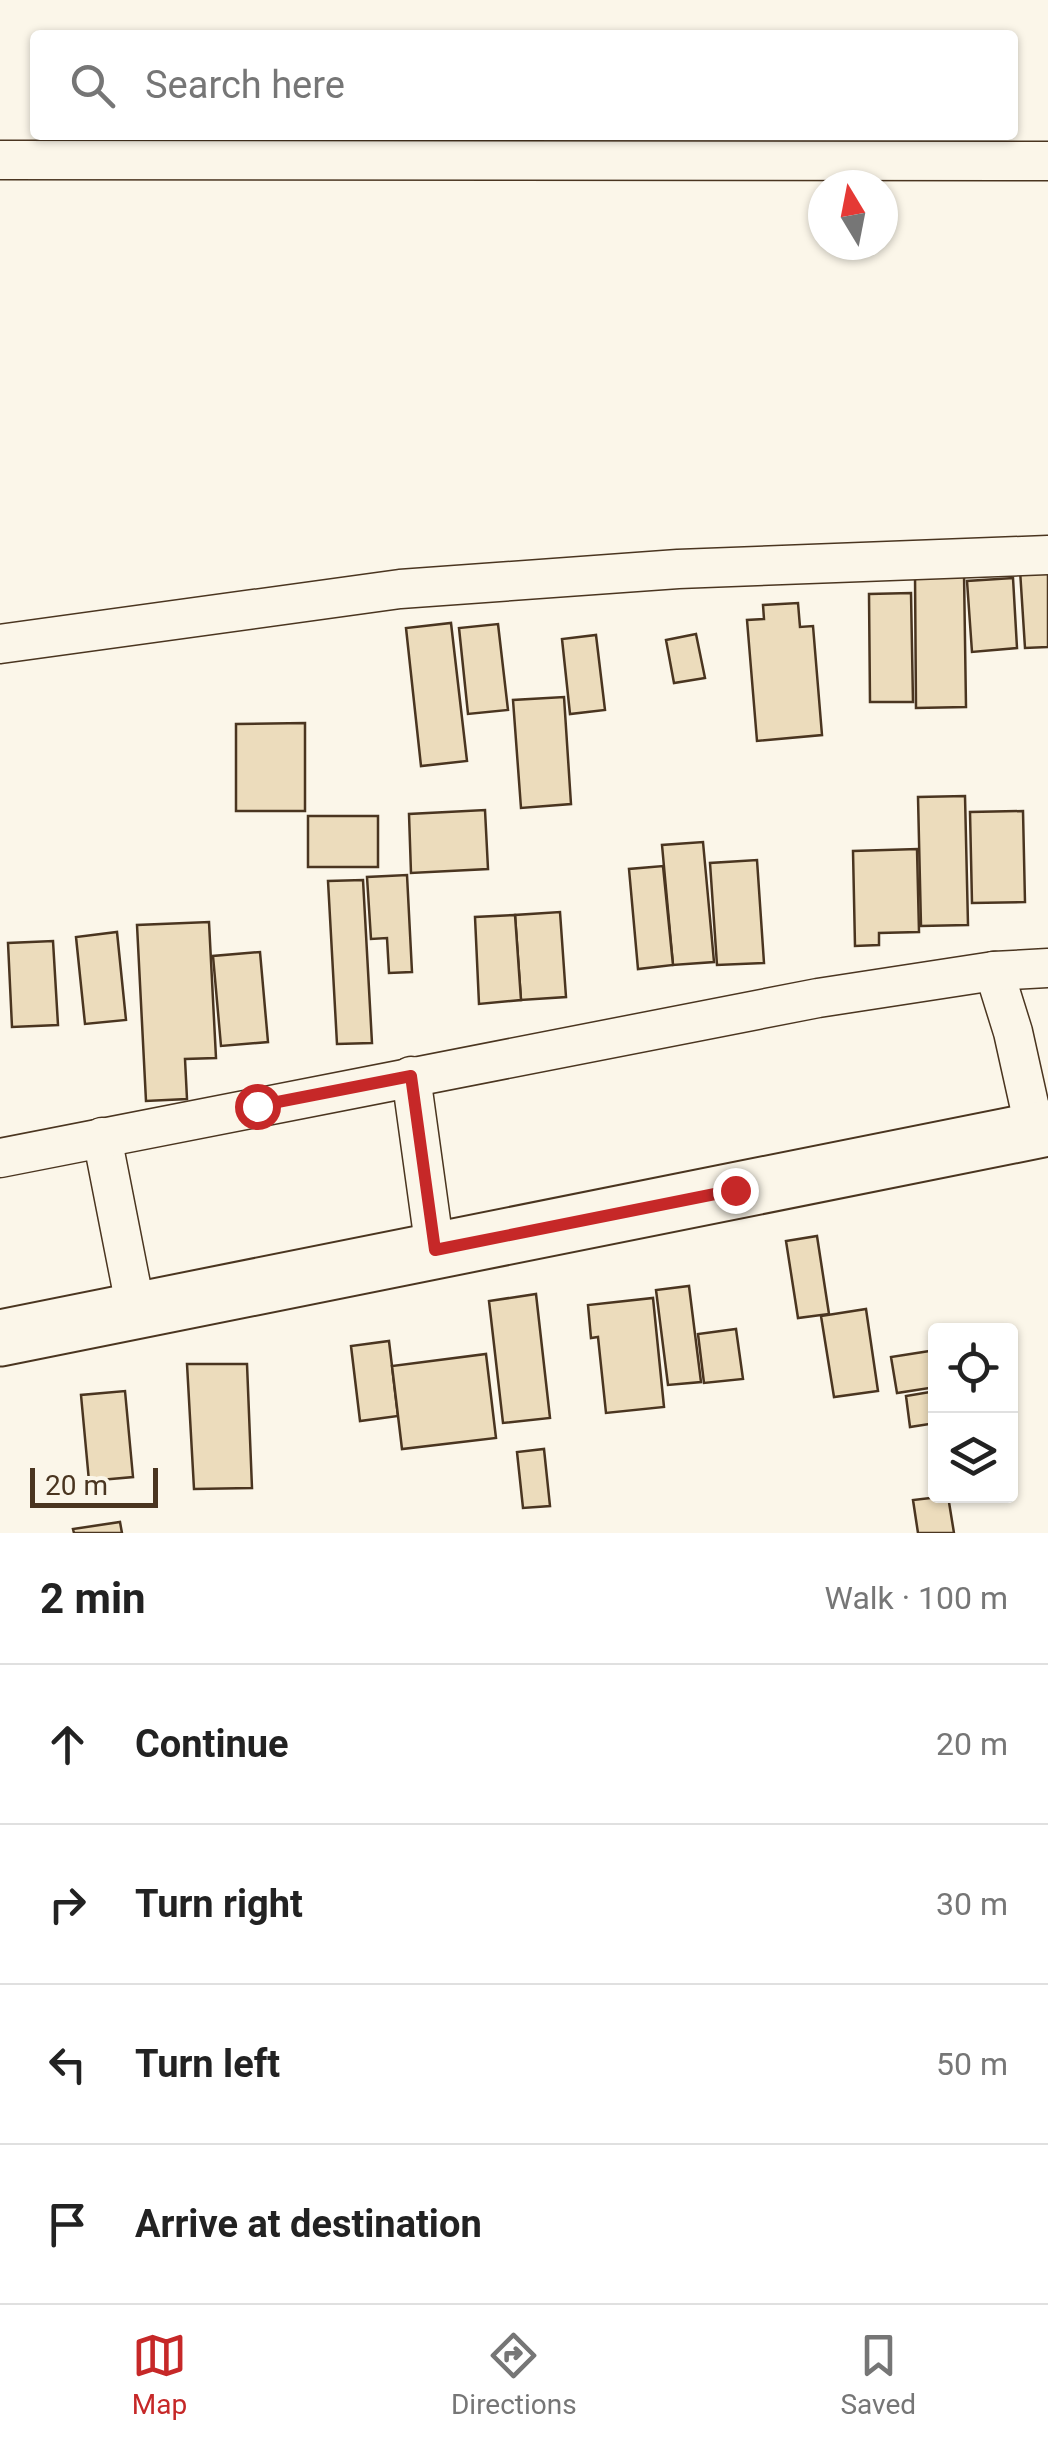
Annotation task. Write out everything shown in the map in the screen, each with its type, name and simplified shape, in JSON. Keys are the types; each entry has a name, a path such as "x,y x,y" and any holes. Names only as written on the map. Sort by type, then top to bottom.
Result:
{"main road":[{"path":"0,1338 133,1291 435,1250 1042,1129"}],"street":[{"path":"0,160 1048,161"},
{"path":"0,644 400,588 678,569 1048,555"},
{"path":"0,1158 818,998 994,971 1048,968"},
{"path":"994,971 1042,1129"},
{"path":"411,1076 435,1250"},
{"path":"102,1137 133,1291"}],"building":[{"path":"1048,568 1048,647 1025,648 1020,570"},
{"path":"964,573 966,707 916,708 915,574"},
{"path":"1013,578 1017,648 972,652 967,581"},
{"path":"911,593 913,702 870,702 869,594"},
{"path":"798,603 800,627 813,626 822,735 757,741 747,620 764,619 763,605"},
{"path":"451,623 467,761 421,766 406,628"},
{"path":"498,624 508,710 468,714 459,628"},
{"path":"696,634 705,678 674,683 666,640"},
{"path":"596,635 605,710 570,714 562,639"},
{"path":"564,697 571,804 521,808 513,700"},
{"path":"305,723 305,811 236,811 236,724"},
{"path":"965,796 968,925 921,926 918,797"},
{"path":"485,810 488,869 411,873 409,814"},
{"path":"1023,811 1025,902 972,903 970,812"},
{"path":"308,816 378,816 378,867 308,867"},
{"path":"703,842 714,962 673,965 662,845"},
{"path":"917,849 919,932 879,933 879,945 855,946 853,851"},
{"path":"757,860 764,963 717,965 710,863"},
{"path":"663,866 673,965 638,969 629,869"},
{"path":"407,875 412,972 389,973 387,938 371,939 367,877"},
{"path":"363,880 372,1043 337,1044 328,881"},
{"path":"560,912 566,997 521,1000 515,915"},
{"path":"515,915 521,1000 479,1004 475,917"},
{"path":"209,922 216,1058 185,1059 187,1099 146,1101 137,925"},
{"path":"117,932 126,1020 85,1024 76,937"},
{"path":"53,941 58,1025 12,1027 8,943"},
{"path":"260,952 268,1042 221,1046 213,956"},
{"path":"817,1236 829,1314 798,1318 786,1241"},
{"path":"689,1286 701,1382 668,1385 656,1290"},
{"path":"536,1294 550,1418 503,1423 489,1301"},
{"path":"653,1298 664,1407 606,1413 598,1337 591,1338 588,1305"},
{"path":"866,1309 878,1391 834,1397 821,1316"},
{"path":"736,1329 743,1379 704,1383 698,1334"},
{"path":"389,1341 398,1416 360,1421 351,1346"},
{"path":"928,1351 928,1388 897,1393 891,1357"},
{"path":"486,1354 496,1438 402,1449 392,1366"},
{"path":"187,1364 247,1364 252,1488 194,1489"},
{"path":"125,1391 133,1477 89,1481 81,1395"},
{"path":"928,1392 928,1424 910,1427 906,1396"},
{"path":"544,1449 550,1506 523,1508 517,1452"},
{"path":"913,1500 949,1503 954,1533 918,1533"},
{"path":"120,1522 122,1533 74,1533 73,1529"}],"route":[{"path":"257,1106 411,1076 435,1250 735,1190"}]}
